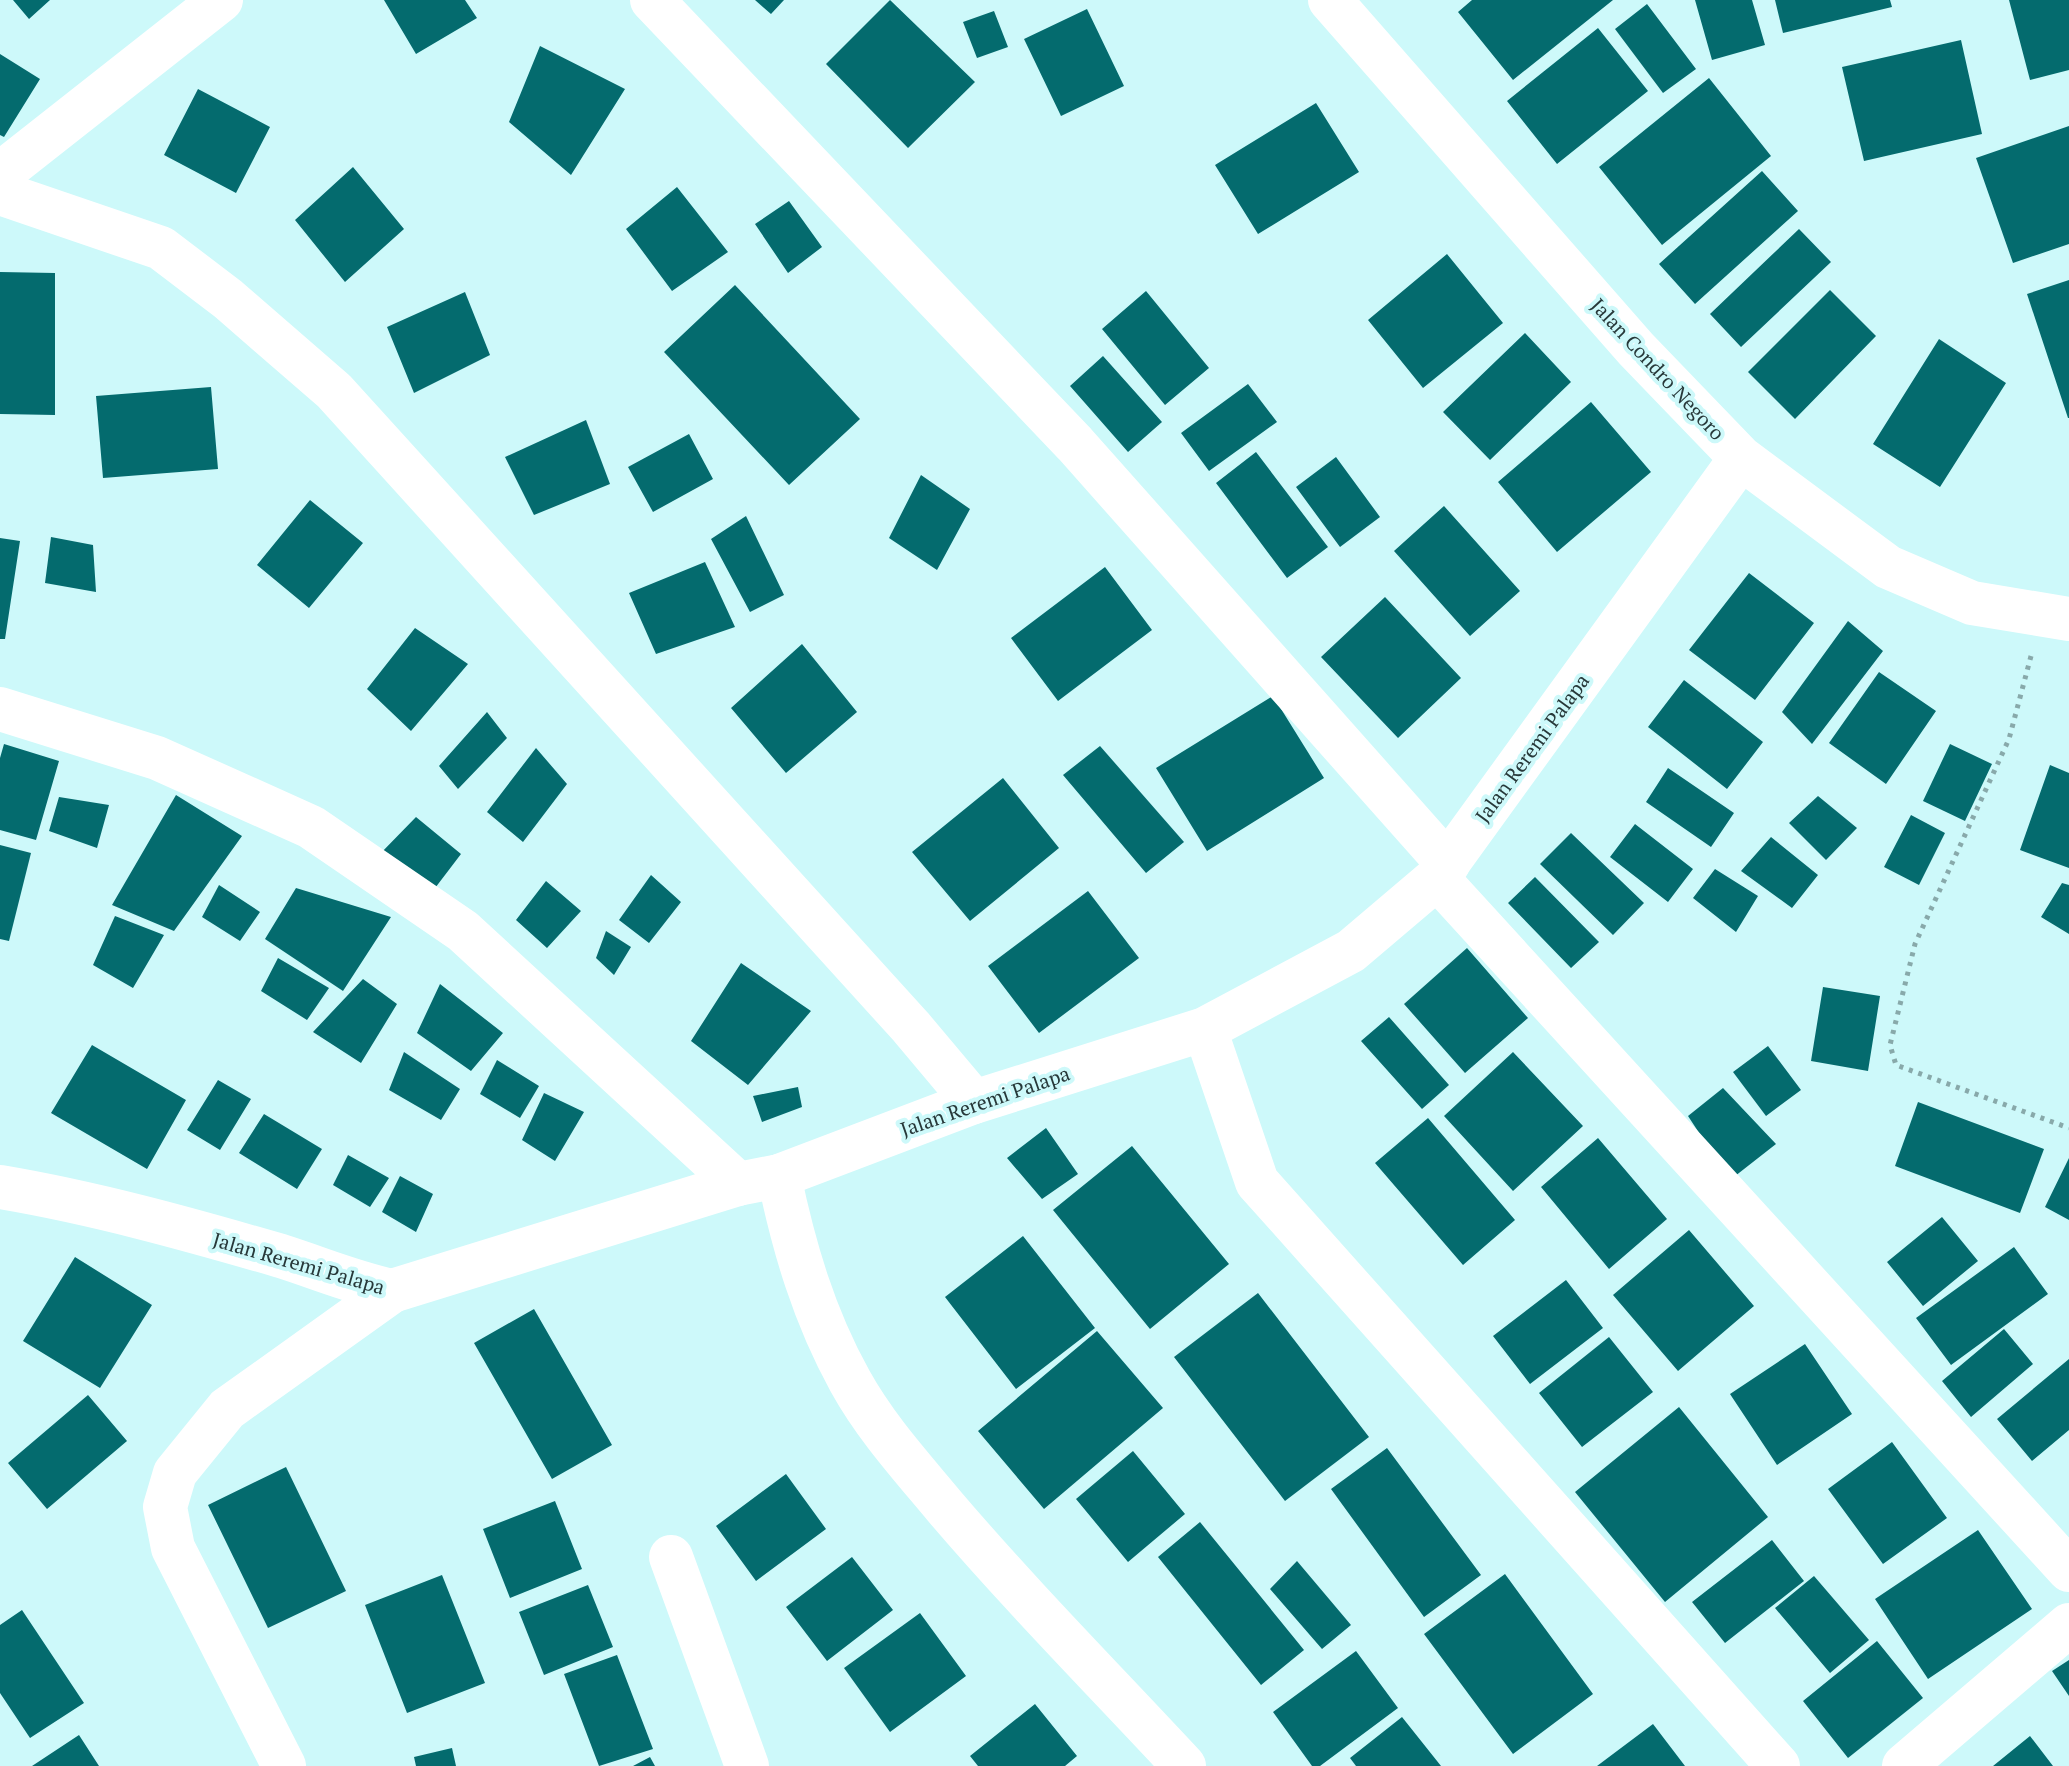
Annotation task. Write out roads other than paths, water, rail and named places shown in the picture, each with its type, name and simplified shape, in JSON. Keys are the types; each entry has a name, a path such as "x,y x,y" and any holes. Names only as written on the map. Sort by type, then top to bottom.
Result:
{"street":[{"path":"0,174 221,0"},
{"path":"652,0 1075,444 1443,871 2069,1570"},
{"name":"Jalan Condro Negoro","path":"1330,0 1636,349 1741,458 1888,567 1972,603 2056,618"},
{"path":"0,193 161,248 228,299 334,391 901,1015 974,1102"},
{"name":"Jalan Reremi Palapa","path":"0,1187 81,1201 285,1258 341,1279 392,1291 759,1180 974,1102 1205,1029 1351,951 1443,871 1741,458"},
{"path":"0,709 157,758 311,827 463,931 759,1180 795,1249 816,1311 849,1380 878,1427 976,1543 1184,1766"},
{"path":"1205,1029 1257,1182 1778,1766"},
{"path":"284,1766 173,1548 165,1507 175,1473 227,1409 392,1291"},
{"path":"671,1557 747,1766"},
{"path":"1904,1766 2069,1625"}]}
